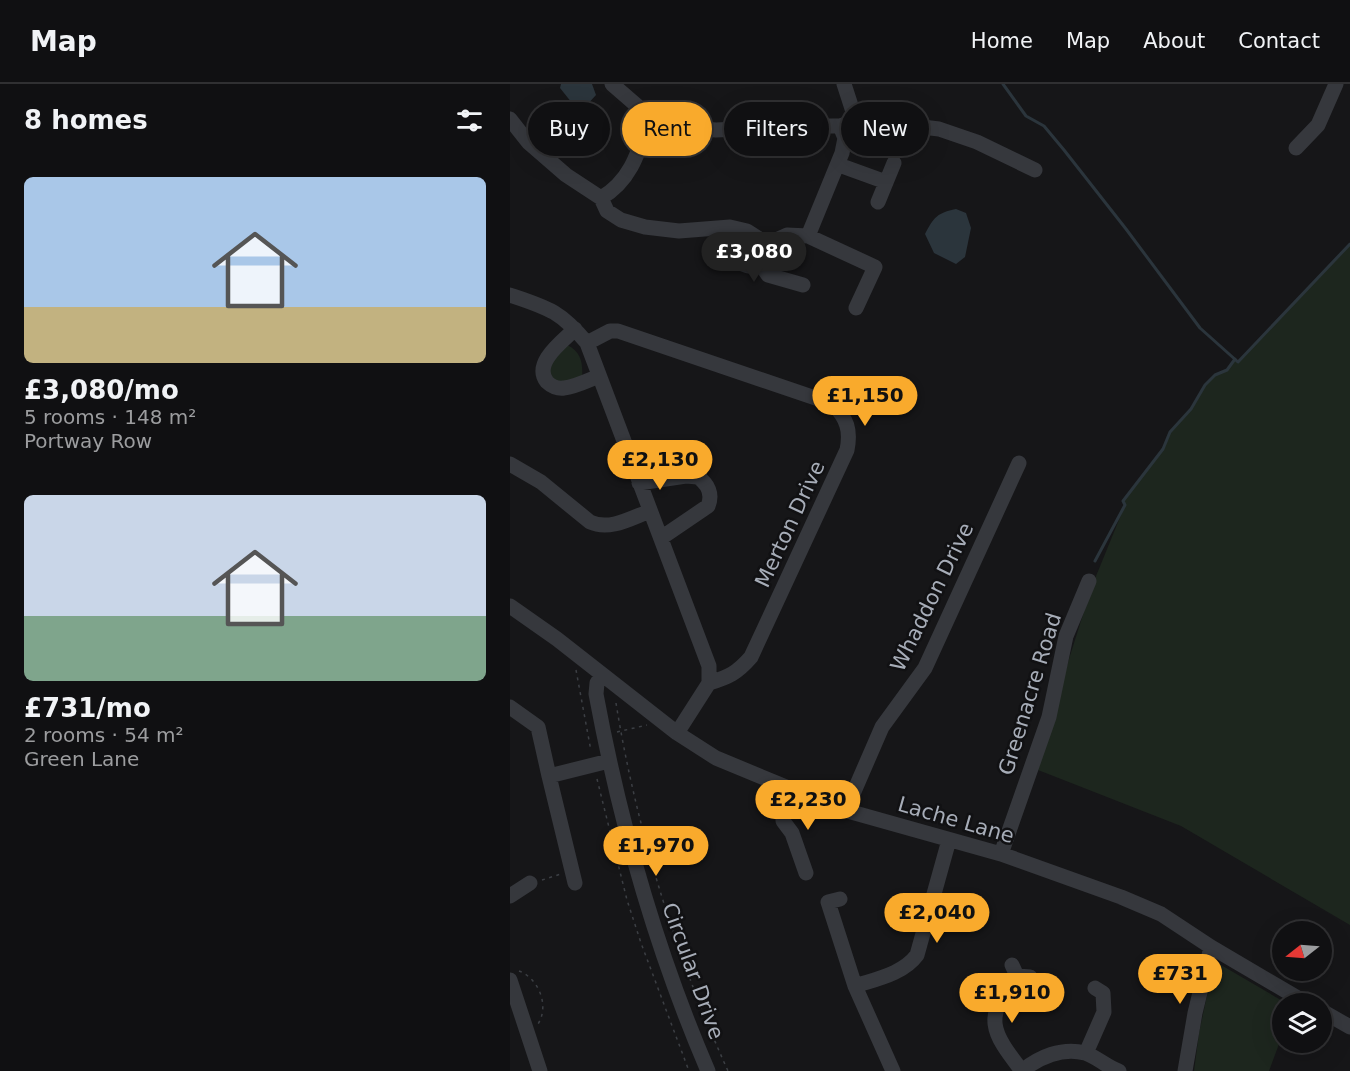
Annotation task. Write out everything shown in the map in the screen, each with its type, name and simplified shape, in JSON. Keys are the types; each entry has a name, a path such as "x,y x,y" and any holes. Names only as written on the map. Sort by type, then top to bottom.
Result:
{"street":[{"path":"612,84 633,102"},
{"path":"844,84 850,102"},
{"path":"1296,148 1318,125 1336,84"},
{"path":"510,119 528,142 567,175 601,198 607,211 621,220 645,227 679,231 730,227 747,231 767,244"},
{"path":"712,130 738,129 776,121 806,126 840,126 844,138 839,165 808,236"},
{"path":"929,128 977,142 1035,170"},
{"path":"601,198 614,190 626,177 634,156"},
{"path":"878,202 894,163"},
{"path":"839,165 886,182"},
{"path":"761,265 767,244 787,235 808,236 875,267 856,308"},
{"path":"734,261 748,266 761,265"},
{"path":"761,265 768,275 803,285"},
{"path":"510,295 542,305 561,316 587,343 709,666 709,682 677,733"},
{"path":"575,329 546,361 543,372 545,378 552,386 566,388 599,376"},
{"name":"Merton Drive","path":"587,343 610,331 618,331 833,404 847,424 850,436 847,450 751,657 740,671 709,682"},
{"name":"Whaddon Drive","path":"846,810 882,727 925,668 1019,463"},
{"path":"510,464 541,482 597,525 606,527 650,511"},
{"path":"639,483 686,476 698,477 709,489 711,499 708,506 661,538"},
{"name":"Greenacre Road","path":"1001,854 1049,717 1066,636 1089,581"},
{"name":"Lache Lane","path":"510,606 677,733 716,758 846,810 1001,854 1121,897 1161,914 1211,947 1289,993"},
{"name":"Circular Drive","path":"602,675 597,683 596,694 609,761 646,906 706,1070"},
{"path":"520,708 538,728 574,877"},
{"path":"549,776 609,761"},
{"path":"790,789 783,809 783,821 809,865"},
{"path":"855,986 898,971 911,963 917,955 949,840"},
{"path":"510,896 530,883"},
{"path":"840,899 828,902 855,986 892,1071"},
{"path":"1185,1071 1195,1013 1211,947"},
{"path":"1020,972 999,1001 994,1018 997,1035 1002,1045 1022,1071 1048,1055 1069,1051 1086,1053 1119,1071"},
{"path":"515,976 526,1033 540,1071"},
{"path":"1086,1053 1104,1012 1104,991"},
{"path":"1332,1017 1350,1027"}],"path":[{"path":"619,689 615,699 641,825 679,949 728,1071"},
{"path":"604,735 645,727 655,716"},
{"path":"530,883 574,877"},
{"path":"515,976 528,975 538,987 543,1002 542,1018 535,1030 526,1033"}],"shaded area":[{"path":"561,84 592,84 596,95 590,102 571,102 560,88"},
{"path":"956,209 966,213 971,228 965,257 956,264 934,253 925,234 937,217 944,212"},
{"path":"1350,244 1350,925 1181,826 1038,770 1092,586 1125,505 1123,501 1163,449 1170,432 1191,409 1205,385 1215,375 1227,370 1235,359 1238,362"},
{"path":"567,345 579,355 582,379 553,383 548,367"},
{"path":"1221,965 1272,995 1272,1053 1276,1053 1269,1071 1194,1071 1199,1033 1212,972 1216,966"}],"waterway":[{"path":"1003,84 1026,116 1044,126 1064,150 1200,328 1238,362 1350,244"},
{"path":"1095,561 1125,505 1123,501 1163,449 1170,432 1191,409 1205,385 1215,375 1227,370 1235,359"}]}
